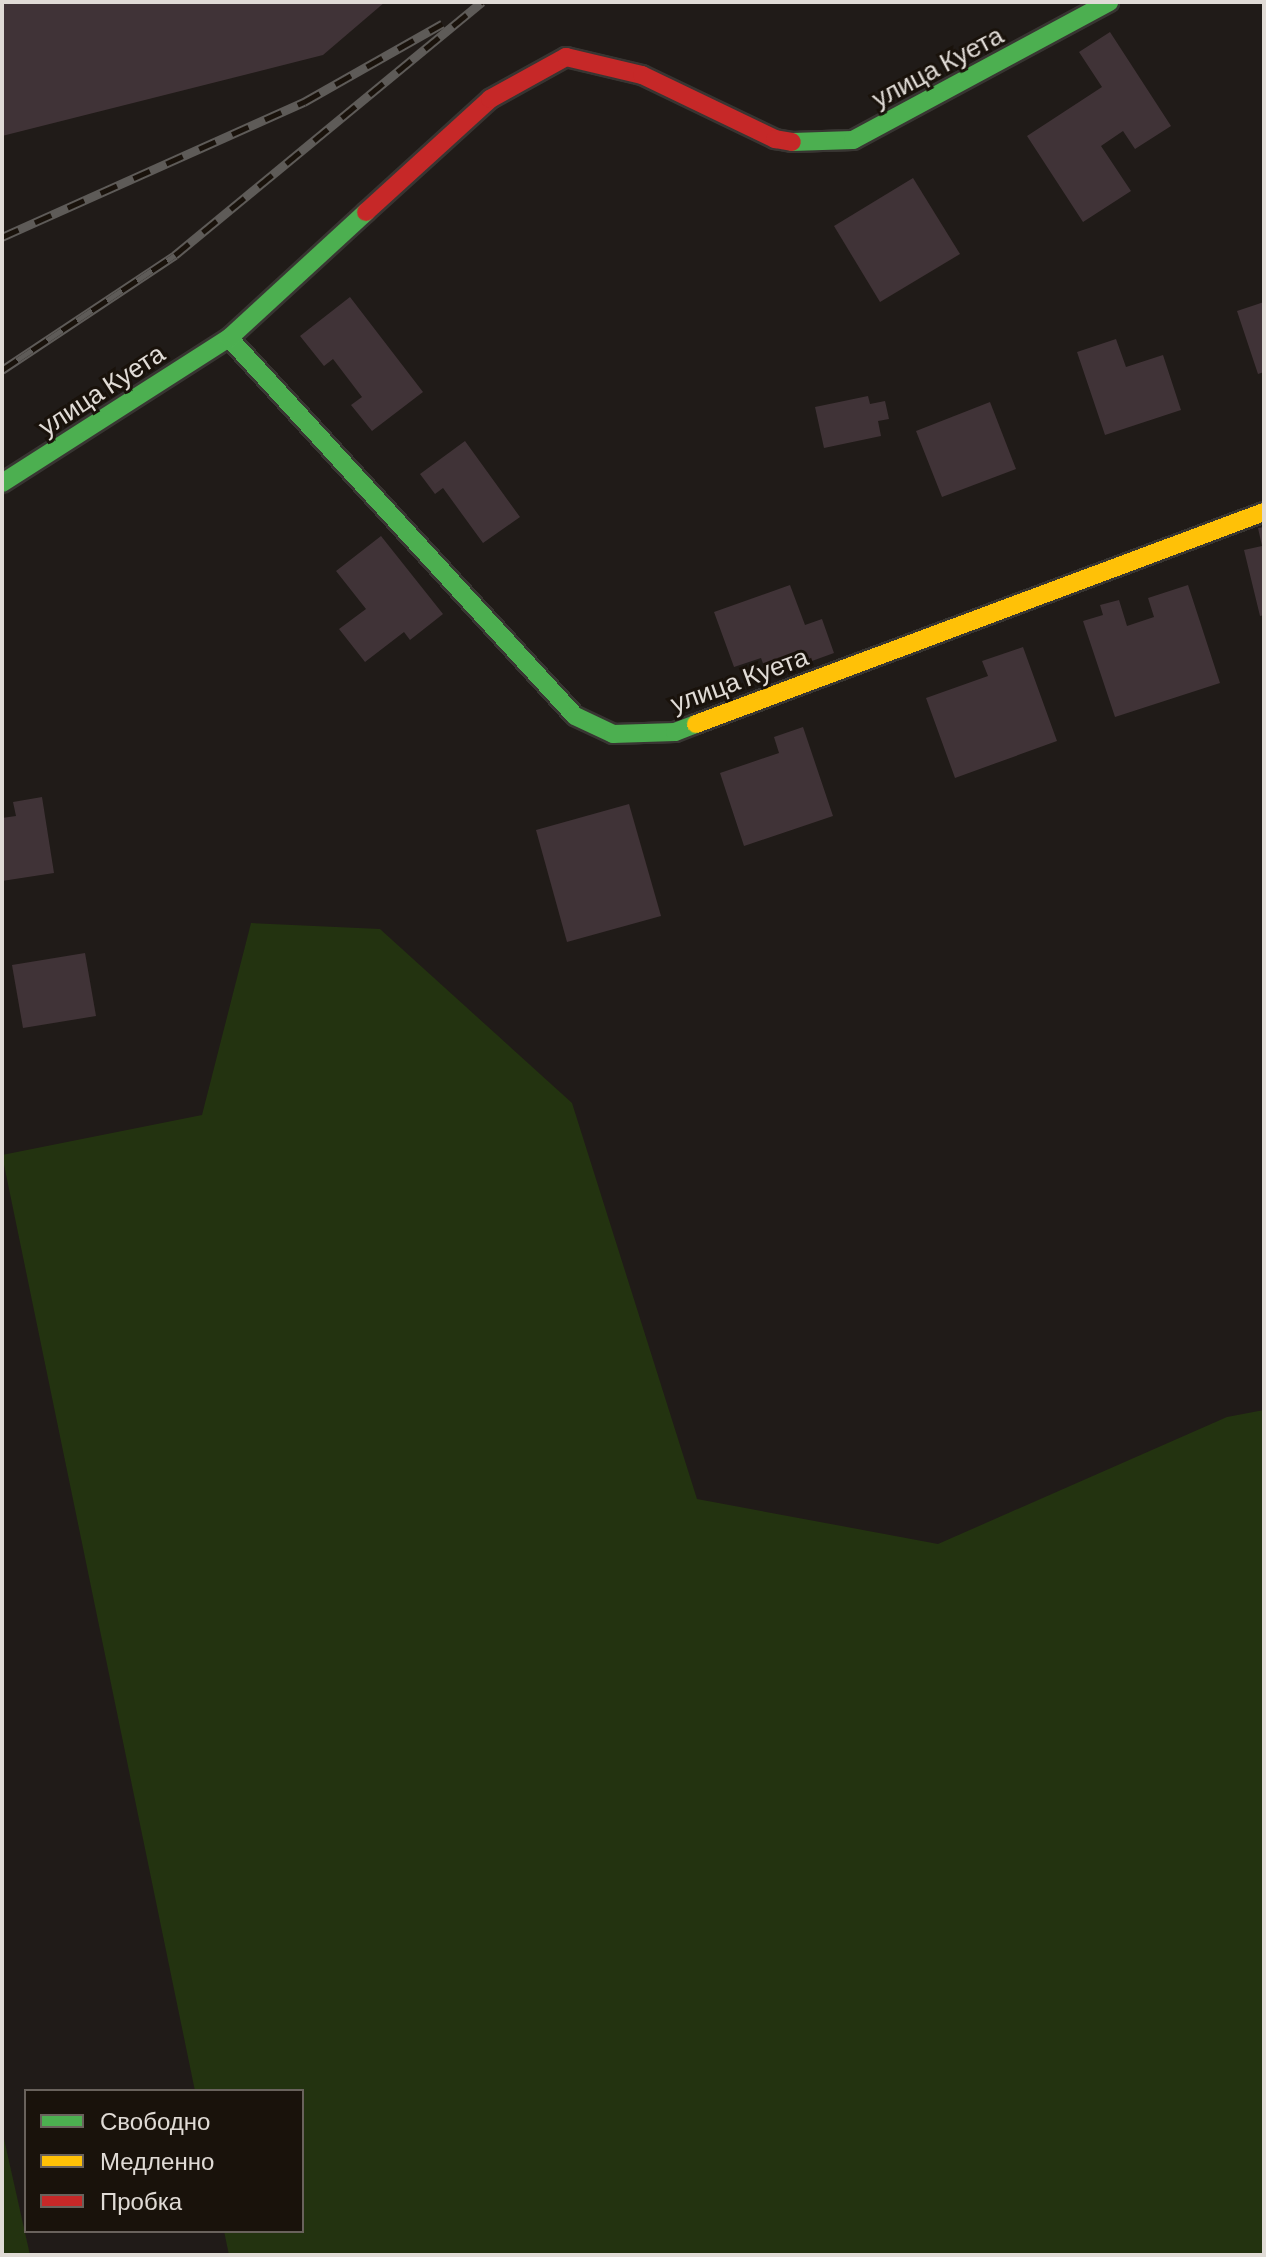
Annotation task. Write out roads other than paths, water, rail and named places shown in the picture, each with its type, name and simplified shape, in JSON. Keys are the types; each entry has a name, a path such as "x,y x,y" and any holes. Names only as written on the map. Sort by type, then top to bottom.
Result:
{"street":[{"name":"улица Куета","path":"2,483 229,338 490,99 566,57 642,75 775,139 810,145 853,140 1109,2"},
{"name":"улица Куета","path":"229,338 575,716 613,734 675,732 1264,512"}],"railway":[{"path":"2,370 175,255 482,2"},
{"path":"2,237 304,102 442,24"}]}
